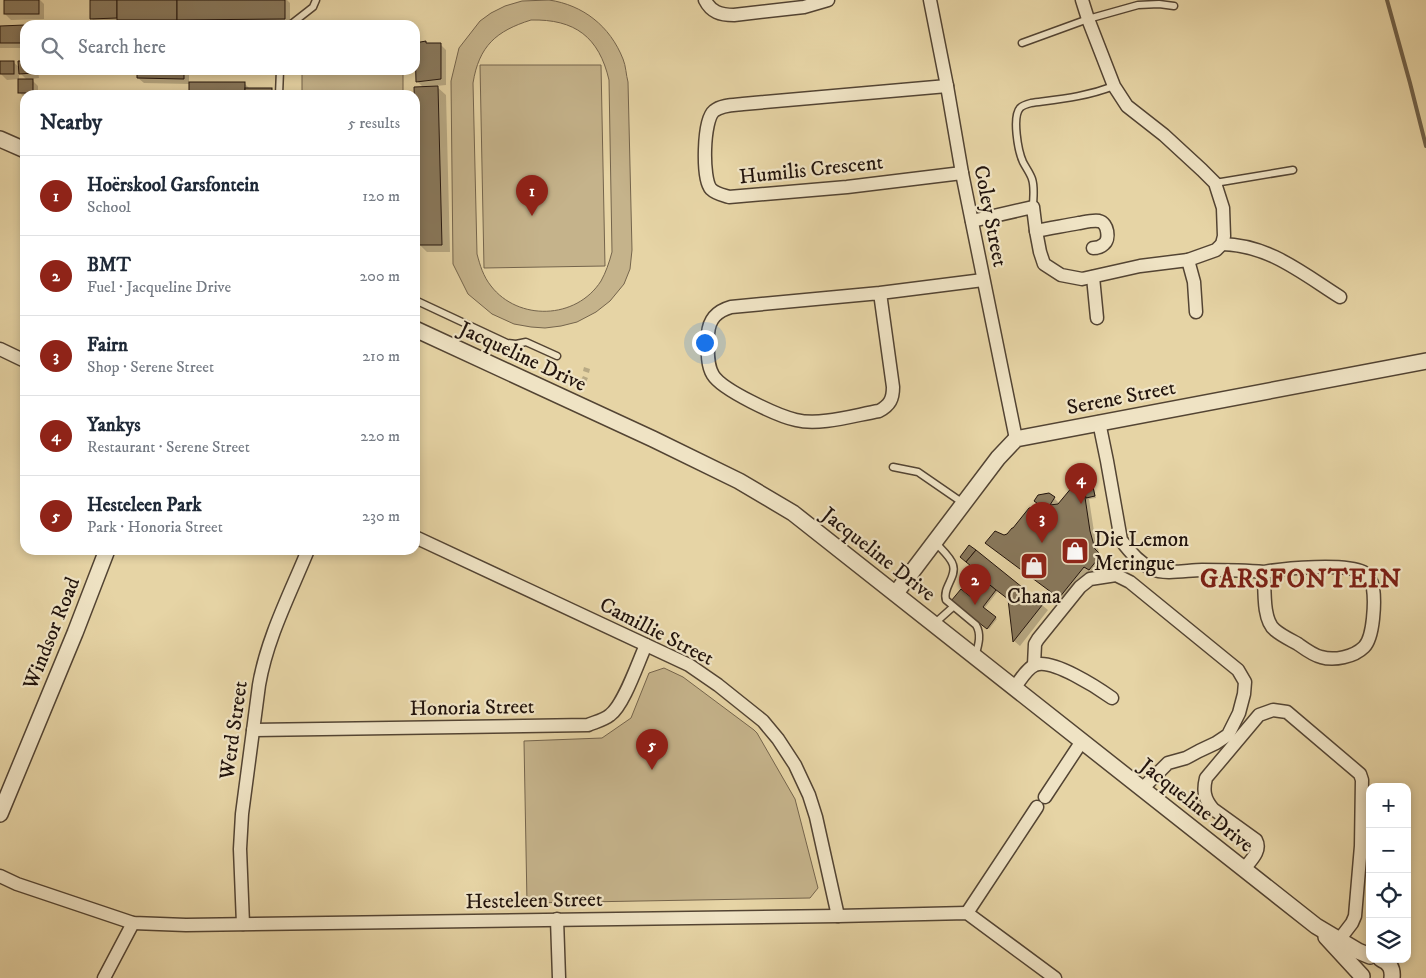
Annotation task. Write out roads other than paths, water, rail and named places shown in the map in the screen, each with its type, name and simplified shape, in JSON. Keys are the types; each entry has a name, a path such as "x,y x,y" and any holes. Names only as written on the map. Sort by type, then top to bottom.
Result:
{"street":[{"path":"705,0 708,6 715,12 723,15 804,7 828,0"},
{"name":"Coley Street","path":"930,0 962,173 1016,439"},
{"path":"972,221 1033,207 1040,252 1044,264 1053,271 1069,277 1082,279 1140,266 1188,260 1216,250 1222,244 1224,236 1223,208 1215,183 1164,135 1127,106 1114,86 1082,0"},
{"name":"Humilis Crescent","path":"947,86 743,104 715,110 709,117 706,127 706,180 711,189 720,195 728,197 962,173"},
{"path":"0,139 20,148"},
{"path":"1036,231 1100,221 1106,227 1106,241 1104,245 1093,248"},
{"path":"1222,244 1246,246 1286,261 1340,296"},
{"path":"1188,260 1194,282 1196,312"},
{"path":"1093,277 1097,318"},
{"path":"880,293 893,396 890,403 879,411 818,422 787,418 738,395 712,375 709,361 709,329 716,314 731,307 880,293 983,280"},
{"name":"Jacqueline Drive","path":"420,331 739,481 793,513 1316,926 1366,954"},
{"path":"0,349 20,359"},
{"name":"Serene Street","path":"1016,439 1426,361"},
{"path":"1099,422 1108,461 1121,540 1141,562 1151,569 1164,571 1236,570 1264,572 1285,569 1336,567 1364,572 1373,587 1373,624 1364,648 1346,657 1323,658 1311,653 1275,630 1268,620 1264,572"},
{"path":"896,593 998,458 1016,439"},
{"name":"Camillie Street","path":"420,539 689,665 718,685 763,721 796,765 809,795 838,916"},
{"name":"Windsor Road","path":"0,814 75,633 104,555"},
{"name":"Werd Street","path":"243,924 240,849 242,814 259,686 267,651 306,555"},
{"path":"1034,665 1035,644 1080,587 1090,579 1116,575 1130,582 1238,670 1245,682 1244,694 1239,712 1228,735 1186,758 1168,763 1142,789"},
{"name":"Honoria Street","path":"253,730 588,725 603,719 615,710 628,686 646,644"},
{"path":"1014,688 1029,669 1034,665 1044,664 1078,677 1112,698"},
{"path":"1244,869 1258,850 1258,844 1256,840 1212,809 1207,803 1204,796 1206,778 1259,715 1280,710 1287,712 1360,774 1362,780 1361,846 1355,916 1339,940"},
{"path":"1055,978 967,913 1082,741"},
{"name":"Hesteleen Street","path":"0,876 17,884 133,923 186,925 967,913"},
{"path":"557,919 559,978"},
{"path":"104,978 133,923"},
{"name":"Jacqueline Drive","path":"1316,926 1362,977"},
{"path":"1362,977 1364,966 1367,963"}],"lane":[{"path":"296,20 313,7 316,0"},
{"path":"1022,43 1088,18 1138,5 1159,4 1174,6"},
{"path":"279,90 280,75"},
{"path":"1033,207 1034,190 1032,179 1023,161 1017,135 1016,117 1019,109 1031,103 1078,97 1114,86"},
{"path":"1215,183 1293,170"},
{"path":"420,302 507,343 526,342 557,356"},
{"path":"893,468 918,472 964,503"},
{"path":"935,542 953,563 953,573 944,595 946,600 976,625 978,630 978,644 975,657"},
{"path":"934,624 953,607"}],"waterway":[{"path":"1387,0 1426,146"}],"place":[{"name":"Hoërskool Garsfontein","path":"532,216"},
{"name":"Yankys","path":"1081,504"},
{"name":"Fairn","path":"1042,543"},
{"name":"Die Lemon Meringue","path":"1075,551"},
{"name":"Chana","path":"1034,566"},
{"name":"BMT","path":"975,605"},
{"name":"Hesteleen Park","path":"652,770"}],"district":[{"name":"GARSFONTEIN","path":"1301,578"}]}
